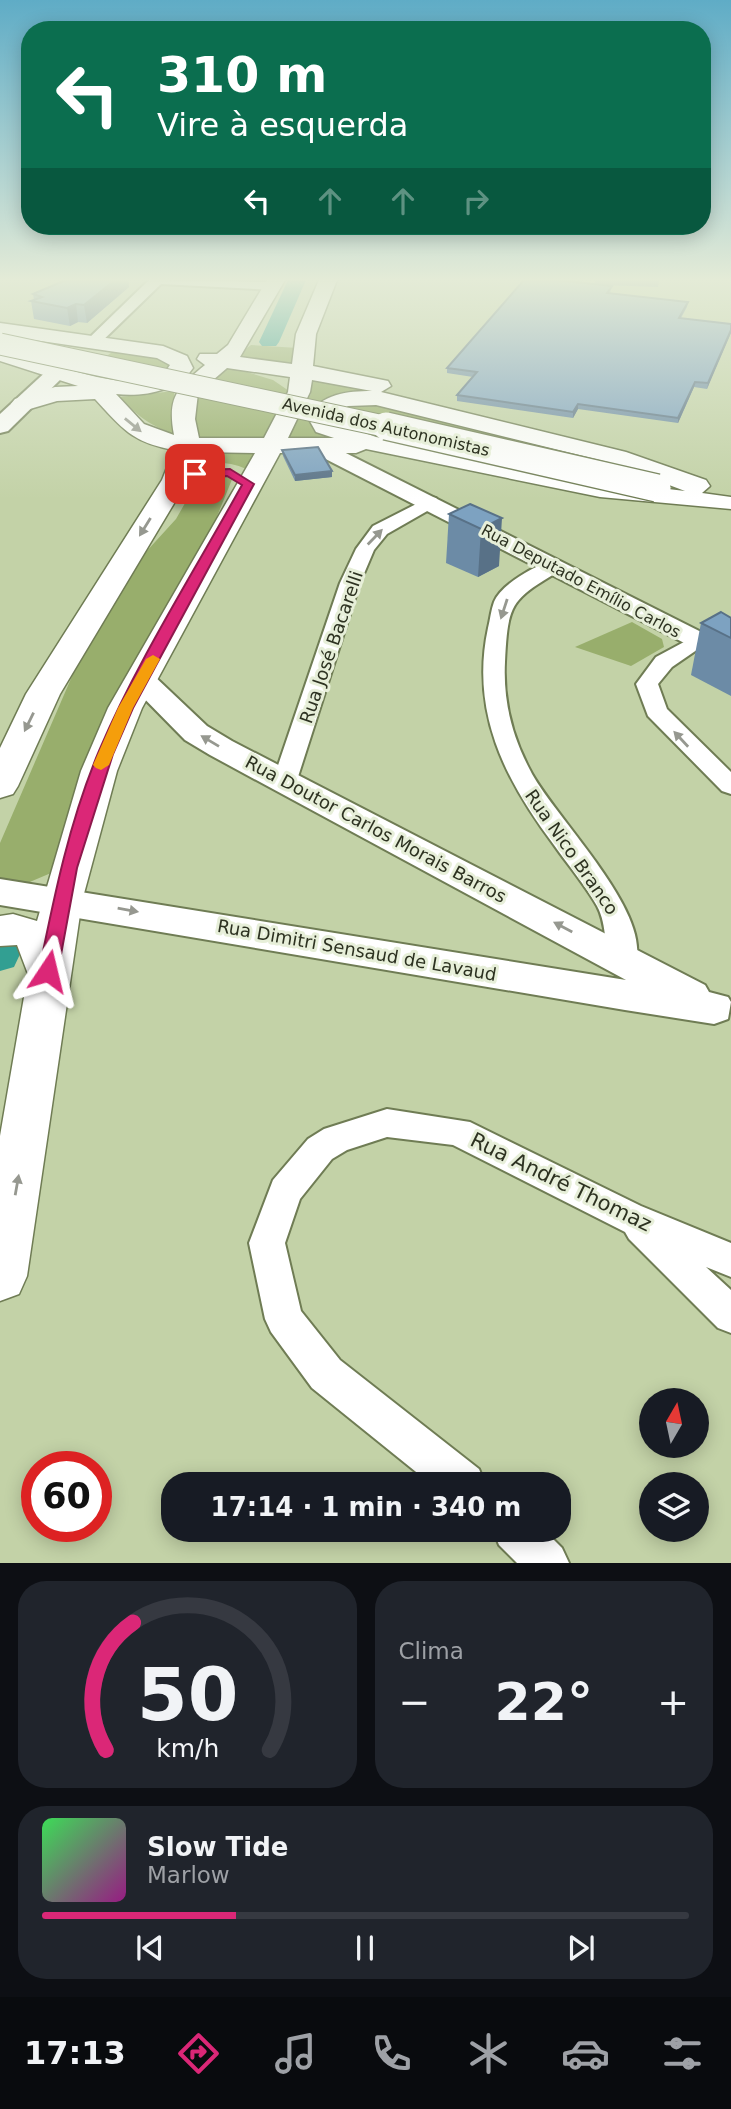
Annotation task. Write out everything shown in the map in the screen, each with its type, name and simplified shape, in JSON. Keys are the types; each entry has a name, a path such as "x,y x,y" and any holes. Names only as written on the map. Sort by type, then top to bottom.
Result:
{"main road":[{"path":"25,353 97,388 129,393 191,386"},
{"path":"70,353 240,385 729,500"},
{"path":"23,404 55,394 97,388 144,387 173,378 182,368 179,361 165,353"},
{"path":"184,353 229,355"},
{"path":"206,353 229,355 263,366 380,386 418,408"},
{"path":"175,480 228,476 272,445 302,371 304,353"},
{"path":"0,786 43,694 175,480 188,445 184,399 191,386 229,355"},
{"path":"97,388 132,427 161,440 188,445 374,446"},
{"path":"363,398 418,408 630,460 729,500 600,489 374,446 341,435 320,422 319,416 336,402 363,398"},
{"path":"0,1276 38,1059 48,971 61,901 99,771 228,476"},
{"path":"660,484 697,486"},
{"path":"0,931 13,929 34,935 48,971"}],"street":[{"path":"0,426 58,371"},
{"name":"Rua Deputado Emílio Carlos","path":"318,446 731,658"},
{"name":"Rua Deputado Emílio Carlos","path":"374,446 356,453 360,460 394,484"},
{"name":"Rua José Bacarelli","path":"284,783 350,583 365,549 380,530 430,502"},
{"name":"Rua Nico Branco","path":"554,566 514,590 504,601 491,692 493,705 505,745 532,800 611,904 621,925 623,960"},
{"path":"697,641 664,662 646,684 656,710 682,741 731,786"},
{"name":"Rua Doutor Carlos Morais Barros","path":"141,680 196,733 284,783 410,845 723,1012"},
{"name":"Rua Dimitri Sensaud de Lavaud","path":"0,892 723,1012"},
{"path":"562,986 604,972 623,960"},
{"name":"Rua André Thomaz","path":"449,1472 326,1374 285,1319 267,1243 285,1191 320,1149 337,1139 387,1123 458,1132 629,1217 731,1260"},
{"path":"629,1217 731,1315"},
{"path":"526,1542 547,1563"}],"green space":[{"path":"111,353 160,354 171,362 172,368 116,381 81,374"},
{"path":"240,353 298,353 296,368 232,359"},
{"path":"224,365 273,380 292,393 266,441 197,438 192,398"},
{"path":"311,375 360,382 382,394 312,410 309,421 339,439 282,440 311,394"},
{"path":"174,391 178,435 146,421 120,397"},
{"path":"354,399 615,462 422,423 395,437 373,438 351,429 327,412"},
{"path":"267,447 250,471 235,465 218,463 186,471 197,448"},
{"path":"201,475 233,477 205,546 51,873 25,884 0,882 0,843 73,674 145,553 176,519"},
{"path":"632,622 662,639 664,647 631,666 575,647"}],"building":[{"path":"460,353 721,353 708,383 695,382 678,418 578,404 573,412 457,395 477,372 447,368"},
{"path":"318,447 332,471 295,475 282,450"},
{"path":"470,504 502,518 481,529 449,514"},
{"path":"721,612 731,618 731,638 701,623"}],"waterway":[{"path":"0,956 1,952"}],"slow traffic":[{"path":"101,765 125,708 153,659"}],"route":[{"path":"48,971 69,868 99,771 125,708 248,484 230,472 217,470 195,474"}]}
